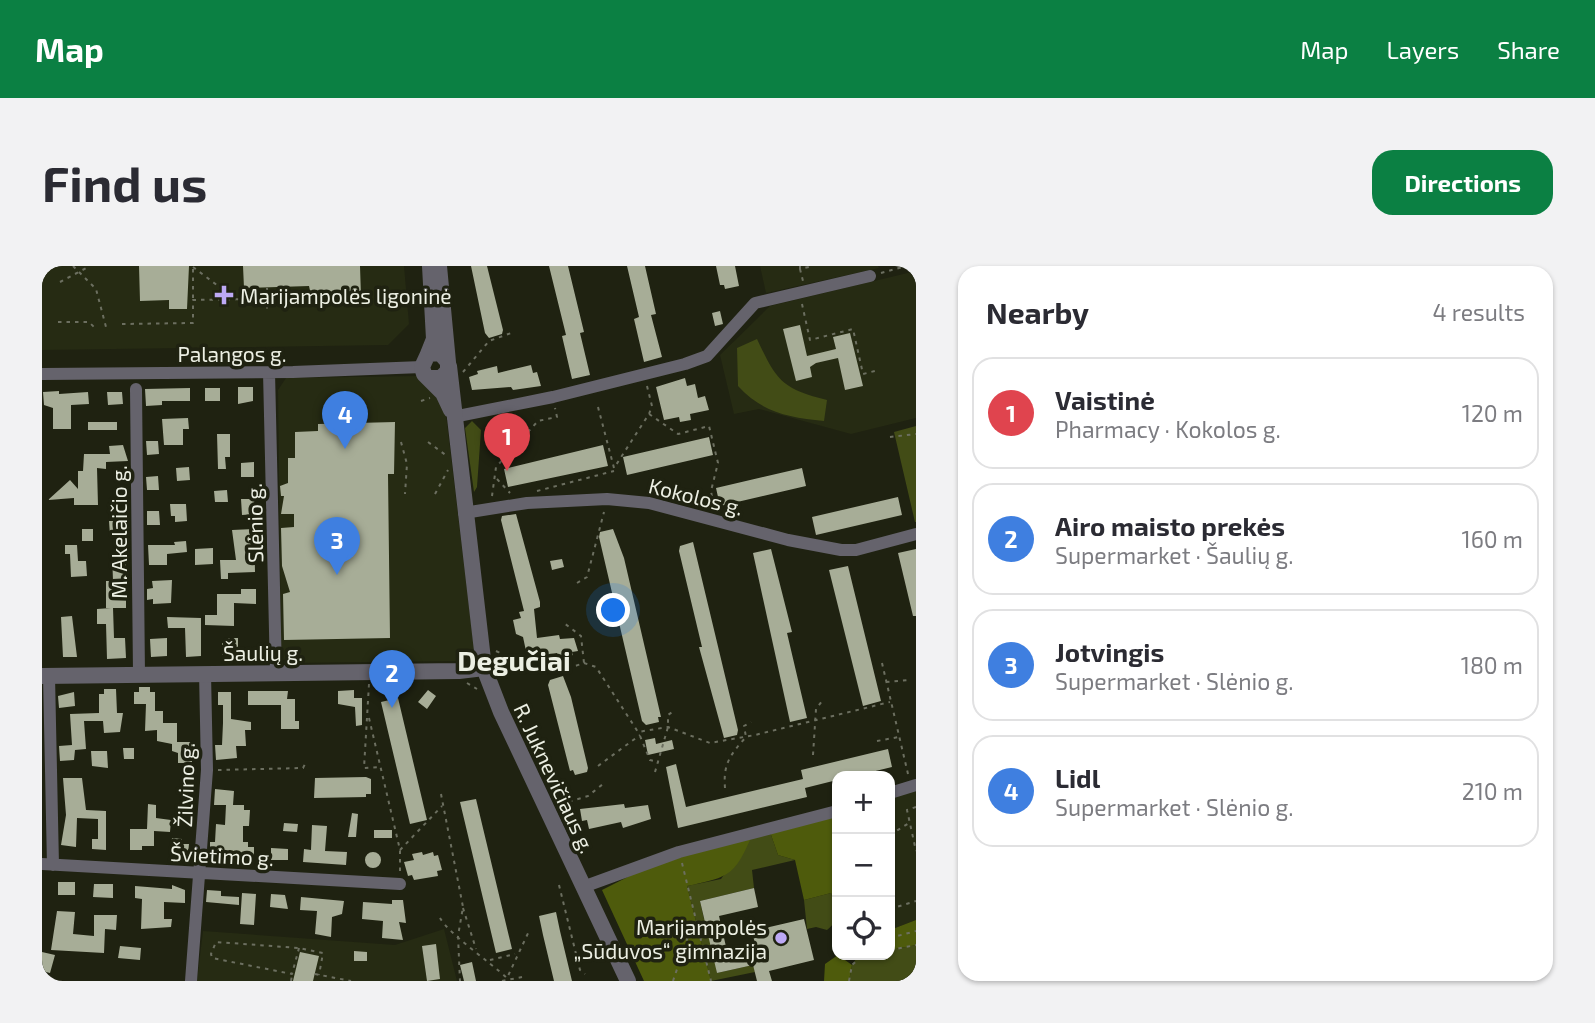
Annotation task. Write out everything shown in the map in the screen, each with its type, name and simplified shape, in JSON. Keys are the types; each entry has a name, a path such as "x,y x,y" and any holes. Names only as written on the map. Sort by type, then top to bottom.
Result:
{"street":[{"path":"427,366 434,339 430,266"},
{"name":"R. Juknevičiaus g.","path":"439,266 452,368 452,414 484,668 547,810 628,981"},
{"path":"452,414 553,397 707,356 755,303 870,276"},
{"path":"440,353 452,368 440,378 427,366 440,353"},
{"name":"Palangos g.","path":"42,374 269,372 427,366"},
{"name":"R. Juknevičiaus g.","path":"427,366 452,414"},
{"name":"Slėnio g.","path":"269,372 276,674"},
{"name":"M. Akelaičio g.","path":"136,389 139,674"},
{"name":"Kokolos g.","path":"464,513 486,510 523,499 607,499 649,503 788,540 849,550 916,534"},
{"name":"Šaulių g.","path":"46,676 276,674 484,668"},
{"name":"Žilvino g.","path":"191,981 206,770 205,674"},
{"path":"46,676 47,865"},
{"path":"895,791 914,785"},
{"path":"583,887 679,852 832,812"},
{"name":"Švietimo g.","path":"47,865 400,884"}],"path":[{"path":"72,266 96,289 106,327"},
{"path":"60,282 90,266"},
{"path":"800,266 800,269 813,266"},
{"path":"870,276 906,266"},
{"path":"192,267 235,299"},
{"path":"122,324 193,323 192,267"},
{"path":"267,288 267,309"},
{"path":"800,293 810,340"},
{"path":"193,300 309,298"},
{"path":"58,322 89,322 95,327"},
{"path":"804,341 853,329 862,374 875,371"},
{"path":"452,368 489,341 513,332"},
{"path":"598,407 614,468 652,406 644,374"},
{"path":"486,510 496,478 496,467 538,421 557,418 553,397"},
{"path":"649,414 678,434 709,426 718,463 711,491 714,520"},
{"path":"891,438 916,434"},
{"path":"401,442 407,464 405,494"},
{"path":"428,442 447,456"},
{"path":"435,494 449,469"},
{"path":"496,478 523,499 614,471"},
{"path":"577,583 587,578 607,499"},
{"path":"564,623 581,636 584,663"},
{"path":"489,648 537,672 584,663 596,667 639,734 650,760 659,762"},
{"path":"882,663 899,737 914,785"},
{"path":"580,664 581,670"},
{"path":"369,672 369,718 364,768 380,767"},
{"path":"885,682 900,678 911,680"},
{"path":"813,755 816,709 822,701"},
{"path":"598,766 639,734 668,727 710,743 814,722 890,702"},
{"path":"655,772 668,727 668,715 675,710"},
{"path":"369,718 400,850 400,884"},
{"path":"746,737 744,726 751,722"},
{"path":"725,788 724,768 729,755 746,737"},
{"path":"877,741 899,737"},
{"path":"206,770 303,768 306,762"},
{"path":"547,810 588,796 603,784"},
{"path":"441,794 463,907 476,950"},
{"path":"400,850 443,805"},
{"path":"916,807 906,810 916,851"},
{"path":"892,834 910,822"},
{"path":"679,852 711,981"},
{"path":"559,885 580,970 585,974"},
{"path":"895,907 916,901"},
{"path":"460,981 458,936 463,907"},
{"path":"673,981 695,917"},
{"path":"440,918 446,927 507,978"},
{"path":"507,978 530,929"},
{"path":"895,937 916,931"},
{"path":"292,974 212,958 212,946 216,942 299,948 323,953 319,975"},
{"path":"895,949 916,945"},
{"path":"291,981 299,948"},
{"path":"488,960 516,954"},
{"path":"849,981 852,965 858,960"},
{"path":"315,974 351,981"},
{"path":"502,981 522,977"}],"shaded area":[{"name":"Marijampolės ligoninė","path":"42,266 404,266 409,324 388,345 42,350"},
{"path":"760,266 878,266 879,268 766,293"},
{"path":"916,271 916,418 851,434 759,409 734,414 720,355 770,306"},
{"path":"286,378 425,378 445,407 474,648 464,659 456,661 286,663 282,658 281,640 278,390"},
{"path":"916,789 916,920 895,928 895,834 895,796"},
{"path":"444,929 457,981 197,981 203,931 395,945"}],"green space":[{"path":"757,339 770,365 782,381 799,391 827,400 824,421 799,418 767,408 738,386 737,348"},
{"path":"472,421 481,430 477,487 474,492 465,428"},
{"path":"916,426 916,522 915,522 894,432"},
{"path":"832,817 832,896 831,893 804,900 795,860 778,855 769,829"},
{"path":"769,829 778,855 795,860 752,870 754,888 700,901 704,919 709,918 717,973 753,965 755,972 711,981 687,886 721,879 753,833"},
{"path":"753,833 741,858 730,872 713,880 687,886 711,981 644,981 602,890 673,854"},
{"path":"831,893 832,925 827,930 816,927 807,929 804,900"},
{"path":"916,920 916,945 895,949 895,928"},
{"path":"916,945 916,981 849,981 855,960 895,960 895,949"},
{"path":"832,959 845,960 852,965 849,981 824,981 825,964"}],"building":[{"path":"139,266 189,266 187,309 169,309 169,300 140,301"},
{"path":"243,266 360,266 361,296 325,297 325,305 313,305 309,286 244,288"},
{"path":"471,266 487,266 502,334 489,338 485,333"},
{"path":"549,266 568,266 584,332 580,333 590,375 572,379 562,336 566,335"},
{"path":"627,266 645,266 656,314 651,315 662,357 644,362 634,319 639,317"},
{"path":"716,266 735,266 739,286 725,289 724,285 720,285"},
{"path":"720,311 723,324 715,326 712,313"},
{"path":"800,325 807,356 836,349 833,337 850,333 863,386 845,390 838,358 816,363 810,367 812,377 796,381 783,329"},
{"path":"531,365 533,373 537,372 541,386 513,390 511,387 472,390 469,377 478,374 477,371 497,366 498,373"},
{"path":"685,378 687,386 695,384 698,398 705,396 709,410 690,414 691,420 680,422 679,417 664,420 656,387"},
{"path":"238,387 253,387 253,401 238,404"},
{"path":"190,388 190,401 162,401 162,405 146,406 145,389"},
{"path":"205,388 220,388 220,401 205,401"},
{"path":"59,391 59,394 88,392 89,404 71,405 71,429 53,429 53,408 44,405 43,392"},
{"path":"107,392 122,392 123,404 108,405"},
{"path":"188,418 189,429 183,429 183,445 164,445 162,419"},
{"path":"88,422 117,422 117,430 88,430"},
{"path":"395,422 394,474 388,474 390,638 284,640 283,594 290,592 282,566 281,528 294,527 294,514 281,514 284,496 281,496 280,486 288,483 288,458 295,458 295,432 318,431 318,424"},
{"path":"217,434 230,434 230,457 225,457 226,469 218,469"},
{"path":"709,437 713,455 627,475 623,457"},
{"path":"146,441 158,441 159,454 147,455"},
{"path":"123,445 128,461 106,462 106,469 97,468 98,505 74,505 74,498 48,500 70,480 78,489 78,471 83,471 84,454 110,454 109,446"},
{"path":"603,445 608,466 508,487 504,469"},
{"path":"254,462 254,477 241,477 241,463"},
{"path":"189,467 190,480 177,481 176,468"},
{"path":"802,468 806,486 720,506 716,488"},
{"path":"158,476 159,490 147,490 146,477"},
{"path":"227,490 228,502 215,502 214,491"},
{"path":"898,497 902,515 816,535 812,517"},
{"path":"241,499 254,499 256,514 242,515"},
{"path":"170,504 186,504 187,521 175,522 175,516 171,516"},
{"path":"147,511 159,511 160,525 147,525"},
{"path":"516,514 540,602 540,607 534,609 537,638 559,635 560,639 574,638 578,651 572,652 573,655 559,659 557,653 533,660 530,650 526,651 523,637 516,634 513,620 521,618 519,612 524,611 501,520 502,516"},
{"path":"109,521 125,521 125,535 110,535"},
{"path":"82,529 93,529 93,541 82,541"},
{"path":"254,529 255,572 228,573 228,579 221,579 220,560 236,560 232,530"},
{"path":"613,529 624,558 661,717 658,717 659,722 646,725 642,721 599,537 600,532"},
{"path":"186,541 187,552 167,554 167,565 149,565 148,545 175,545 174,542"},
{"path":"693,542 738,730 737,735 724,738 699,647 702,647 679,551 680,546"},
{"path":"65,545 77,545 78,561 86,561 87,576 71,577 70,554 65,554"},
{"path":"213,548 213,564 195,565 195,549"},
{"path":"771,549 792,632 787,633 807,718 790,722 753,553"},
{"path":"916,549 916,616 913,616 898,553"},
{"path":"112,553 126,553 126,608 113,608 114,638 125,638 126,658 107,659 106,624 97,624 97,609 111,608 106,608 106,581 113,581"},
{"path":"562,559 564,567 552,570 550,561"},
{"path":"848,566 881,701 863,706 829,570"},
{"path":"172,580 171,603 153,604 153,599 147,600 147,589 153,588 152,581"},
{"path":"241,589 256,589 256,604 234,603 234,626 205,625 205,615 217,615 217,594 241,594"},
{"path":"72,616 77,657 63,657 61,617"},
{"path":"167,617 201,618 201,656 186,657 185,628 168,628"},
{"path":"167,638 167,656 151,657 150,639"},
{"path":"228,638 238,638 238,655 222,655 222,643 228,643"},
{"path":"563,676 571,697 588,768 587,772 575,775 573,770 570,771 548,685 550,680"},
{"path":"139,687 150,687 150,692 155,692 155,711 163,711 163,723 177,723 177,742 192,742 192,763 178,763 178,753 172,751 172,744 157,741 157,730 145,731 146,704 134,704 134,692 139,692"},
{"path":"104,689 116,689 117,713 123,713 120,732 104,733 103,721 84,721 86,749 75,750 74,760 60,761 59,746 72,745 70,714 99,713 99,694 104,694"},
{"path":"354,690 354,698 362,698 362,725 356,726 355,707 338,704 338,691"},
{"path":"428,690 436,696 427,709 418,702"},
{"path":"248,691 288,691 287,699 295,699 295,721 299,721 299,729 281,729 281,705 248,705"},
{"path":"74,692 75,706 59,708 58,696"},
{"path":"218,692 231,692 231,719 251,722 251,730 245,730 246,746 236,746 237,758 216,760 215,745 222,745 223,723 223,705 218,705"},
{"path":"398,698 427,820 410,824 381,702"},
{"path":"655,738 656,744 672,740 674,749 648,755 645,740"},
{"path":"123,748 134,748 134,759 124,759"},
{"path":"888,749 892,767 876,771 832,771 832,781 805,788 807,797 678,828 666,767 676,764 686,807 803,779 801,770"},
{"path":"91,751 107,751 108,768 92,766"},
{"path":"63,778 82,778 86,810 106,811 106,850 92,849 92,839 98,839 98,819 77,818 76,847 61,845 66,815"},
{"path":"315,778 371,779 371,794 366,794 366,797 314,798"},
{"path":"215,789 234,791 233,805 244,805 244,810 250,810 249,826 243,826 243,842 248,842 248,847 254,847 254,858 210,857 210,842 215,842 216,824 225,825 226,805 214,805"},
{"path":"476,799 512,949 496,953 460,802"},
{"path":"148,804 156,805 156,818 171,820 170,832 154,831 154,846 130,850 130,829 147,829"},
{"path":"624,804 625,808 648,805 651,819 623,828 621,822 589,829 587,820 582,821 580,809"},
{"path":"352,813 358,814 356,837 348,837"},
{"path":"284,823 298,824 297,832 283,831"},
{"path":"312,825 327,826 325,851 347,852 346,865 303,862 304,849 311,850"},
{"path":"374,830 392,830 392,838 374,838"},
{"path":"172,838 182,839 181,844 189,844 188,854 171,852"},
{"path":"271,848 288,849 288,860 271,860"},
{"path":"373,852 379,854 379,866 373,868 367,866 365,860 367,854"},
{"path":"422,852 423,855 433,852 434,856 438,855 442,870 437,871 438,876 414,880 412,875 408,876 404,862 414,860 412,854"},
{"path":"58,882 75,882 75,895 58,895"},
{"path":"94,884 113,884 113,898 93,897"},
{"path":"172,885 185,890 185,903 164,902 164,919 172,919 171,927 141,929 142,899 135,898 135,886 172,889"},
{"name":"Marijampolės „Sūduvos“ gimnazija","path":"754,888 758,907 719,916 727,951 755,944 752,931 804,919 814,960 769,971 772,981 757,981 753,965 717,973 700,901"},
{"path":"207,890 221,891 221,896 239,897 239,905 206,902"},
{"path":"242,893 256,894 254,925 240,924"},
{"path":"271,894 285,895 288,909 270,907"},
{"path":"301,897 344,901 342,914 332,917 331,937 315,934 317,911 300,910"},
{"path":"392,900 403,900 406,923 399,922 403,940 382,938 383,921 362,919 363,902 392,904"},
{"path":"57,911 75,912 73,934 94,936 94,915 117,915 116,930 105,929 104,953 51,950"},
{"path":"556,912 572,981 554,981 543,935 539,916"},
{"path":"436,944 440,979 427,981 422,946"},
{"path":"120,946 141,948 140,960 118,958"},
{"path":"354,951 367,952 367,961 354,961"},
{"path":"42,952 55,955 50,973 42,971"},
{"path":"300,952 319,956 313,981 293,981"},
{"path":"472,962 476,981 464,981 460,965"}],"place":[{"name":"Marijampolės ligoninė","path":"224,295"},
{"name":"Lidl","path":"345,449"},
{"name":"Vaistinė","path":"507,471"},
{"name":"Jotvingis","path":"337,575"},
{"name":"Airo maisto prekės","path":"392,708"},
{"name":"Marijampolės „Sūduvos“ gimnazija","path":"781,938"}],"district":[{"name":"Degučiai","path":"514,660"}]}
